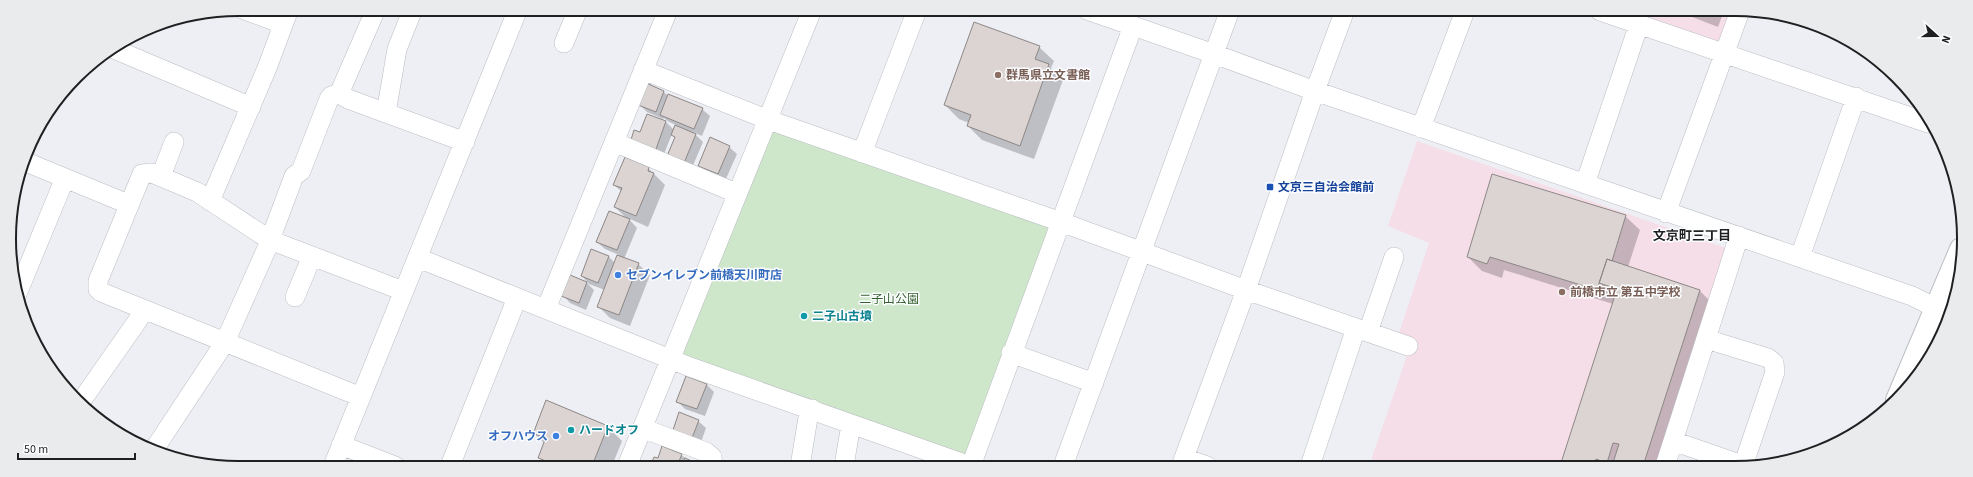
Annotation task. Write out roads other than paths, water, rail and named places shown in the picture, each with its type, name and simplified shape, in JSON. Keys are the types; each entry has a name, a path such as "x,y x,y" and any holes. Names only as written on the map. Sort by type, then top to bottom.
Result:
{"main road":[{"path":"1908,377 1942,310 1955,267"}],"street":[{"path":"339,94 373,16"},
{"path":"386,113 397,49 410,16"},
{"path":"335,461 515,16"},
{"path":"564,43 575,16"},
{"path":"546,309 642,70 660,16"},
{"path":"629,461 766,119 809,16"},
{"path":"862,153 915,16"},
{"path":"1104,16 1666,213 1739,236 1912,296 1942,310"},
{"path":"1065,461 1228,16"},
{"path":"1182,461 1246,290 1315,91 1343,16"},
{"path":"1421,128 1463,16"},
{"path":"1615,16 1724,54 1856,97 1924,121"},
{"path":"1666,213 1738,16"},
{"path":"210,201 251,107 286,17"},
{"path":"1585,184 1639,24"},
{"path":"972,461 1133,26"},
{"path":"119,50 251,107"},
{"path":"642,70 766,119 1061,222 1246,290 1408,346"},
{"path":"157,445 225,342 270,240 294,176 301,170 331,96 339,94 348,99 465,142"},
{"path":"1800,257 1856,97"},
{"path":"161,176 174,142"},
{"path":"614,142 736,193"},
{"path":"29,163 128,204"},
{"path":"361,397 101,292 97,285 128,204 142,174 147,172 161,176 197,192 270,240 403,291"},
{"path":"20,284 65,178"},
{"path":"1667,461 1739,236"},
{"path":"295,297 312,256"},
{"path":"1312,461 1362,330 1394,257"},
{"path":"418,258 670,359 812,409 851,424 928,459 940,461"},
{"path":"452,461 518,298"},
{"path":"83,398 144,310"},
{"path":"1706,339 1768,358 1774,363 1775,372 1746,461"},
{"path":"1011,353 1094,383"},
{"path":"801,461 808,418 812,409"},
{"path":"845,461 851,424"},
{"path":"642,428 706,452 712,457 712,461"},
{"path":"1673,441 1730,461"},
{"path":"341,445 382,461"}],"place":[{"name":"群馬県立文書館","path":"998,75"},
{"name":"文京三自治会館前","path":"1270,187"},
{"name":"セブンイレブン前橋天川町店","path":"618,275"},
{"name":"前橋市立 第五中学校","path":"1562,292"},
{"name":"二子山古墳","path":"804,316"},
{"name":"ハードオフ","path":"571,430"},
{"name":"オフハウス","path":"556,436"}],"district":[{"name":"文京町三丁目","path":"1692,235"}],"park label":[{"name":"二子山公園","path":"889,299"}]}
